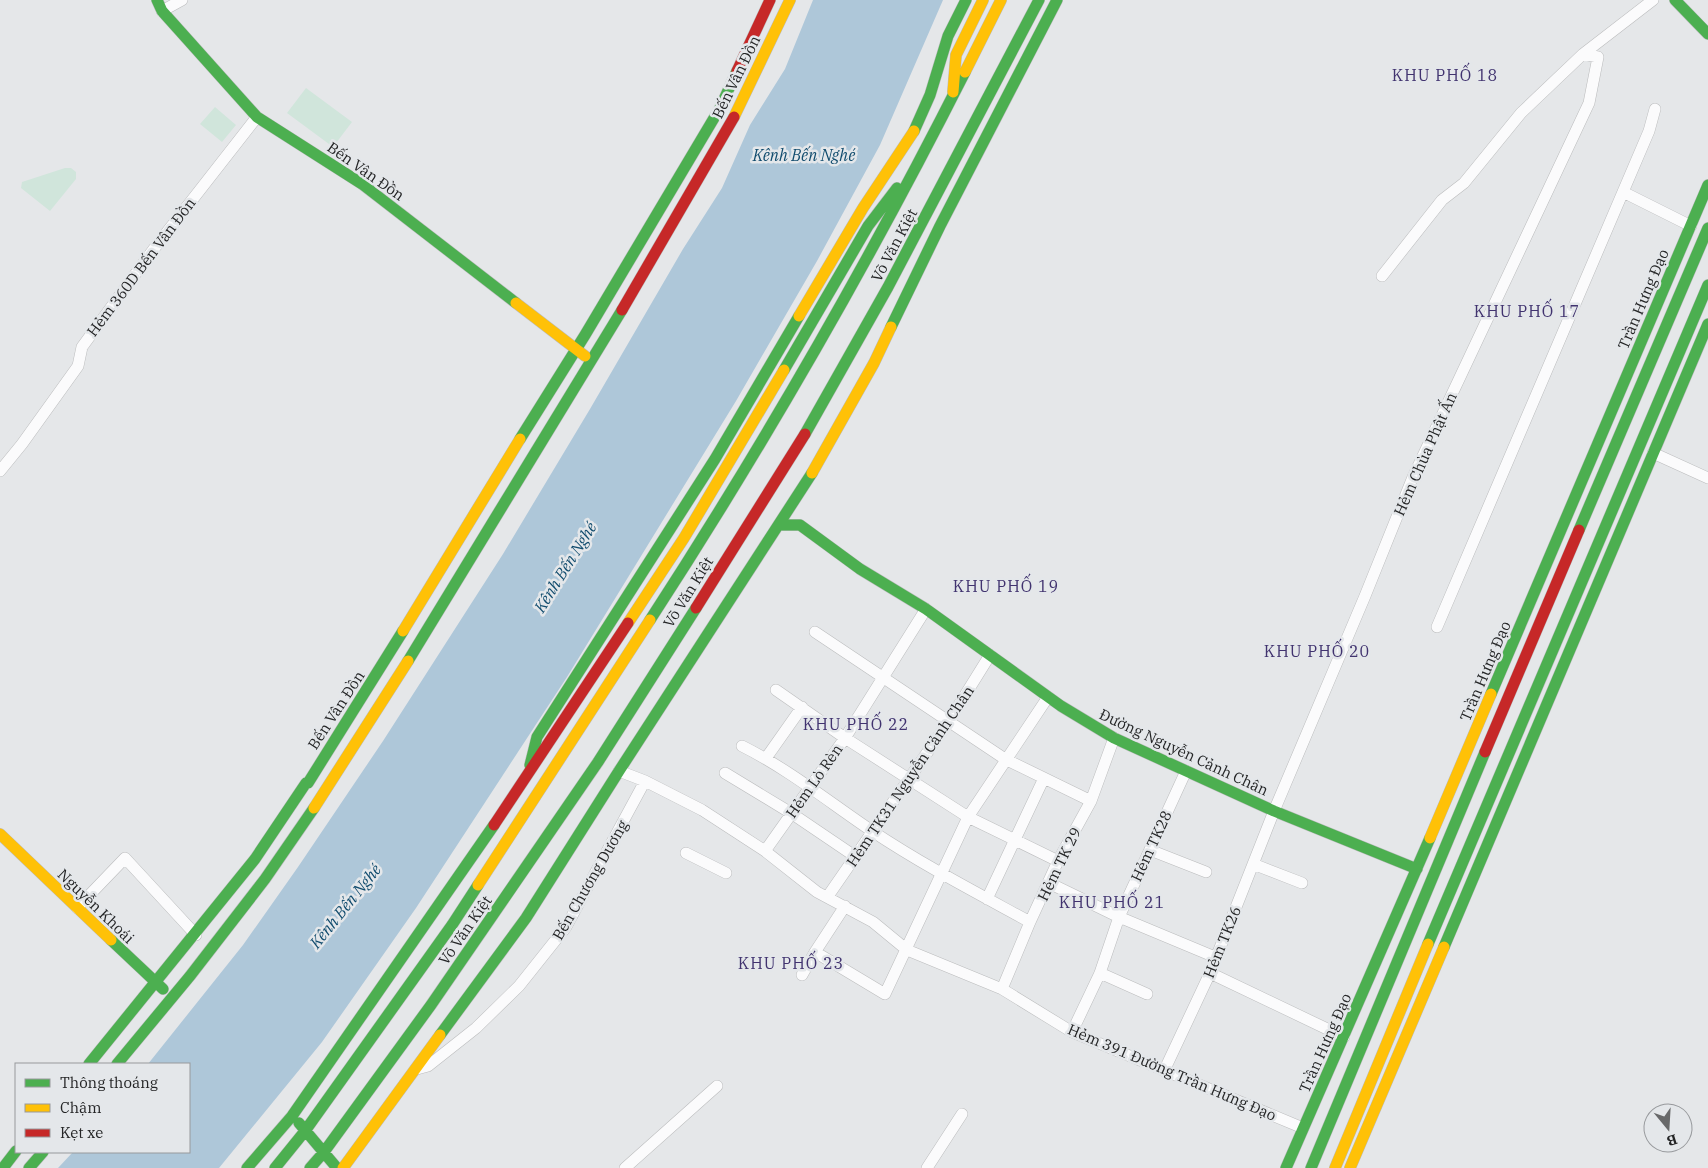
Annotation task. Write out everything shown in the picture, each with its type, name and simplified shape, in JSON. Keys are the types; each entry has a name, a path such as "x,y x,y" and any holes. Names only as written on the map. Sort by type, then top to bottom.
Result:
{"main road":[{"name":"Bến Vân Đồn","path":"157,0 162,11 257,117 362,184 592,361"},
{"name":"Bến Vân Đồn","path":"118,1063 173,998 266,879 332,782 384,700 592,361 733,120 790,0"},
{"name":"Võ Văn Kiệt","path":"526,779 537,737 715,459 862,208 917,126 930,95 948,36 966,0"},
{"path":"930,95 956,54 983,0"},
{"name":"Võ Văn Kiệt","path":"275,1168 305,1131 452,925 504,848 702,540 798,382 924,153 1001,0"},
{"name":"Võ Văn Kiệt","path":"310,1168 324,1152 431,1005 588,777 791,458 888,287 1039,0"},
{"name":"Võ Văn Kiệt","path":"343,1168 526,918 820,461 853,402 940,226 1058,0"},
{"path":"1674,0 1708,34"},
{"name":"Bến Vân Đồn","path":"90,1063 196,935 255,859 306,783 308,783 576,349 720,108 768,3"},
{"path":"953,93 956,54"},
{"path":"720,108 733,120"},
{"name":"Võ Văn Kiệt","path":"247,1167 292,1116 526,779 684,538 868,226 924,153"},
{"name":"Trần Hưng Đạo","path":"1286,1168 1417,869 1708,185"},
{"path":"1691,226 1707,230"},
{"name":"Trần Hưng Đạo","path":"1311,1168 1433,874 1508,702 1586,512 1707,230"},
{"path":"1335,1168 1454,882 1708,285"},
{"path":"1651,320 1666,324"},
{"path":"1350,1168 1708,324"},
{"path":"1618,395 1634,401"},
{"path":"1603,431 1653,453"},
{"path":"779,525 800,525 794,502"},
{"path":"1572,506 1586,512"},
{"name":"Đường Nguyễn Cảnh Chân","path":"800,525 860,569 926,609 1061,706 1114,738 1274,811 1468,888"},
{"path":"1592,560 1606,564"},
{"path":"1540,581 1556,586"},
{"path":"1509,654 1560,673"},
{"path":"1491,696 1508,702"},
{"path":"1529,709 1543,713"},
{"path":"1502,773 1515,778"},
{"path":"1454,782 1470,788"},
{"name":"Nguyễn Khoái","path":"0,834 173,998"},
{"path":"1422,959 1436,964"},
{"path":"1391,1033 1405,1038"},
{"path":"1316,1100 1336,1108"},
{"path":"292,1116 337,1168"},
{"path":"1356,1117 1369,1122"},
{"path":"1303,1128 1324,1137"},
{"path":"1343,1150 1356,1155"},
{"path":"2,1168 15,1153"},
{"path":"29,1168 42,1153"}],"street":[{"path":"162,11 182,0"},
{"path":"1382,276 1442,200 1464,183 1521,113 1583,54 1653,0"},
{"name":"Hẻm Chùa Phật Ấn","path":"1274,811 1413,477 1589,103 1598,58 1583,54"},
{"path":"1437,627 1649,131 1655,109"},
{"name":"Hẻm 360D Bến Vân Đồn","path":"0,471 22,444 78,366 82,346 153,250 257,117"},
{"path":"1623,192 1691,226"},
{"path":"1653,453 1708,478"},
{"name":"Hẻm Lò Rèn","path":"765,851 845,738 926,609"},
{"path":"815,632 1005,759 1091,801"},
{"name":"Hẻm TK31 Nguyễn Cảnh Chân","path":"828,896 949,721 990,655"},
{"path":"776,690 845,738 968,817 1058,861"},
{"path":"815,952 885,994 907,950 940,873 968,817 1048,697"},
{"path":"766,758 802,707"},
{"name":"Hẻm TK 29","path":"1002,989 1058,861 1091,801 1114,738"},
{"path":"742,746 766,758 873,832 940,873 1030,922"},
{"name":"Hẻm 391 Đường Trần Hưng Ðạo","path":"619,771 702,810 765,851 817,892 828,896 873,922 907,950 1002,989 1072,1032 1303,1128"},
{"name":"Hẻm TK28","path":"1072,1032 1100,973 1119,917 1186,771"},
{"path":"725,773 792,813 856,857"},
{"path":"987,898 1044,778"},
{"name":"Bến Chương Dương","path":"415,1070 428,1066 476,1028 519,986 566,927 644,782"},
{"name":"Hẻm TK26","path":"1164,1071 1210,972 1274,811"},
{"path":"1150,850 1206,872"},
{"path":"686,853 726,873"},
{"path":"77,908 125,858 196,935"},
{"path":"1253,864 1302,884"},
{"path":"1049,883 1119,917 1215,957"},
{"path":"802,975 845,906"},
{"path":"1210,972 1344,1037"},
{"path":"1100,973 1148,994"},
{"path":"625,1168 716,1086"},
{"path":"927,1168 962,1114"}],"green space":[{"path":"306,88 352,122 333,147 287,113"},
{"path":"215,107 236,125 222,142 200,124"},
{"path":"65,168 71,168 76,172 76,179 50,211 21,188 22,182"}],"water":[{"name":"Kênh Bến Nghé","path":"813,0 943,0 880,145 817,261 736,401 567,677 416,908 322,1042 219,1168 58,1168 72,1153 190,1153 190,1063 149,1063 243,945 298,867 383,741 503,554 683,249 722,188 750,125 785,69"}],"traffic: fast":[{"path":"157,0 162,11 257,117 362,184 516,303"},
{"path":"914,131 930,95 948,36 966,0"},
{"path":"805,434 888,287 1039,0"},
{"path":"891,327 940,226 1057,0"},
{"path":"1675,0 1708,34"},
{"path":"520,439 585,335 720,108 737,71"},
{"path":"650,620 734,486 815,350 892,212 965,72"},
{"path":"1491,694 1708,185"},
{"path":"784,370 868,226 897,188"},
{"path":"1579,530 1708,228"},
{"path":"1428,944 1708,285"},
{"path":"408,661 622,310"},
{"path":"530,765 537,737 715,459 799,316"},
{"path":"1444,947 1708,324"},
{"path":"440,1035 526,918 812,473"},
{"path":"779,525 800,525 860,569 926,609 1061,706 1114,738 1274,811 1417,869"},
{"path":"310,1168 324,1152 431,1005 598,762 696,608"},
{"path":"90,1063 255,859 306,783 308,783 403,631"},
{"path":"1311,1168 1485,752"},
{"path":"118,1063 190,976 265,879 314,808"},
{"path":"247,1168 292,1116 494,825"},
{"path":"1286,1168 1430,838"},
{"path":"275,1168 305,1131 452,925 478,885"},
{"path":"111,940 163,989"},
{"path":"299,1123 337,1168"},
{"path":"3,1168 15,1152"},
{"path":"29,1168 42,1153"}],"traffic: slow":[{"path":"734,117 790,0"},
{"path":"953,92 956,55 983,0"},
{"path":"965,72 1001,0"},
{"path":"799,316 863,208 914,131"},
{"path":"516,303 585,356"},
{"path":"812,473 874,363 891,327"},
{"path":"628,623 684,538 784,370"},
{"path":"403,631 520,439"},
{"path":"478,885 650,620"},
{"path":"314,808 408,661"},
{"path":"1430,838 1491,694"},
{"path":"0,834 111,940"},
{"path":"1335,1168 1428,944"},
{"path":"1350,1168 1444,947"},
{"path":"343,1168 440,1035"}],"traffic: jam":[{"path":"737,71 770,0"},
{"path":"622,310 734,117"},
{"path":"696,608 805,434"},
{"path":"1485,752 1579,530"},
{"path":"494,825 628,623"}],"district":[{"name":"KHU PHỐ 18","path":"1445,75"},
{"name":"KHU PHỐ 17","path":"1527,311"},
{"name":"KHU PHỐ 19","path":"1006,586"},
{"name":"KHU PHỐ 20","path":"1317,651"},
{"name":"KHU PHỐ 22","path":"856,724"},
{"name":"KHU PHỐ 21","path":"1112,902"},
{"name":"KHU PHỐ 23","path":"791,963"}]}
